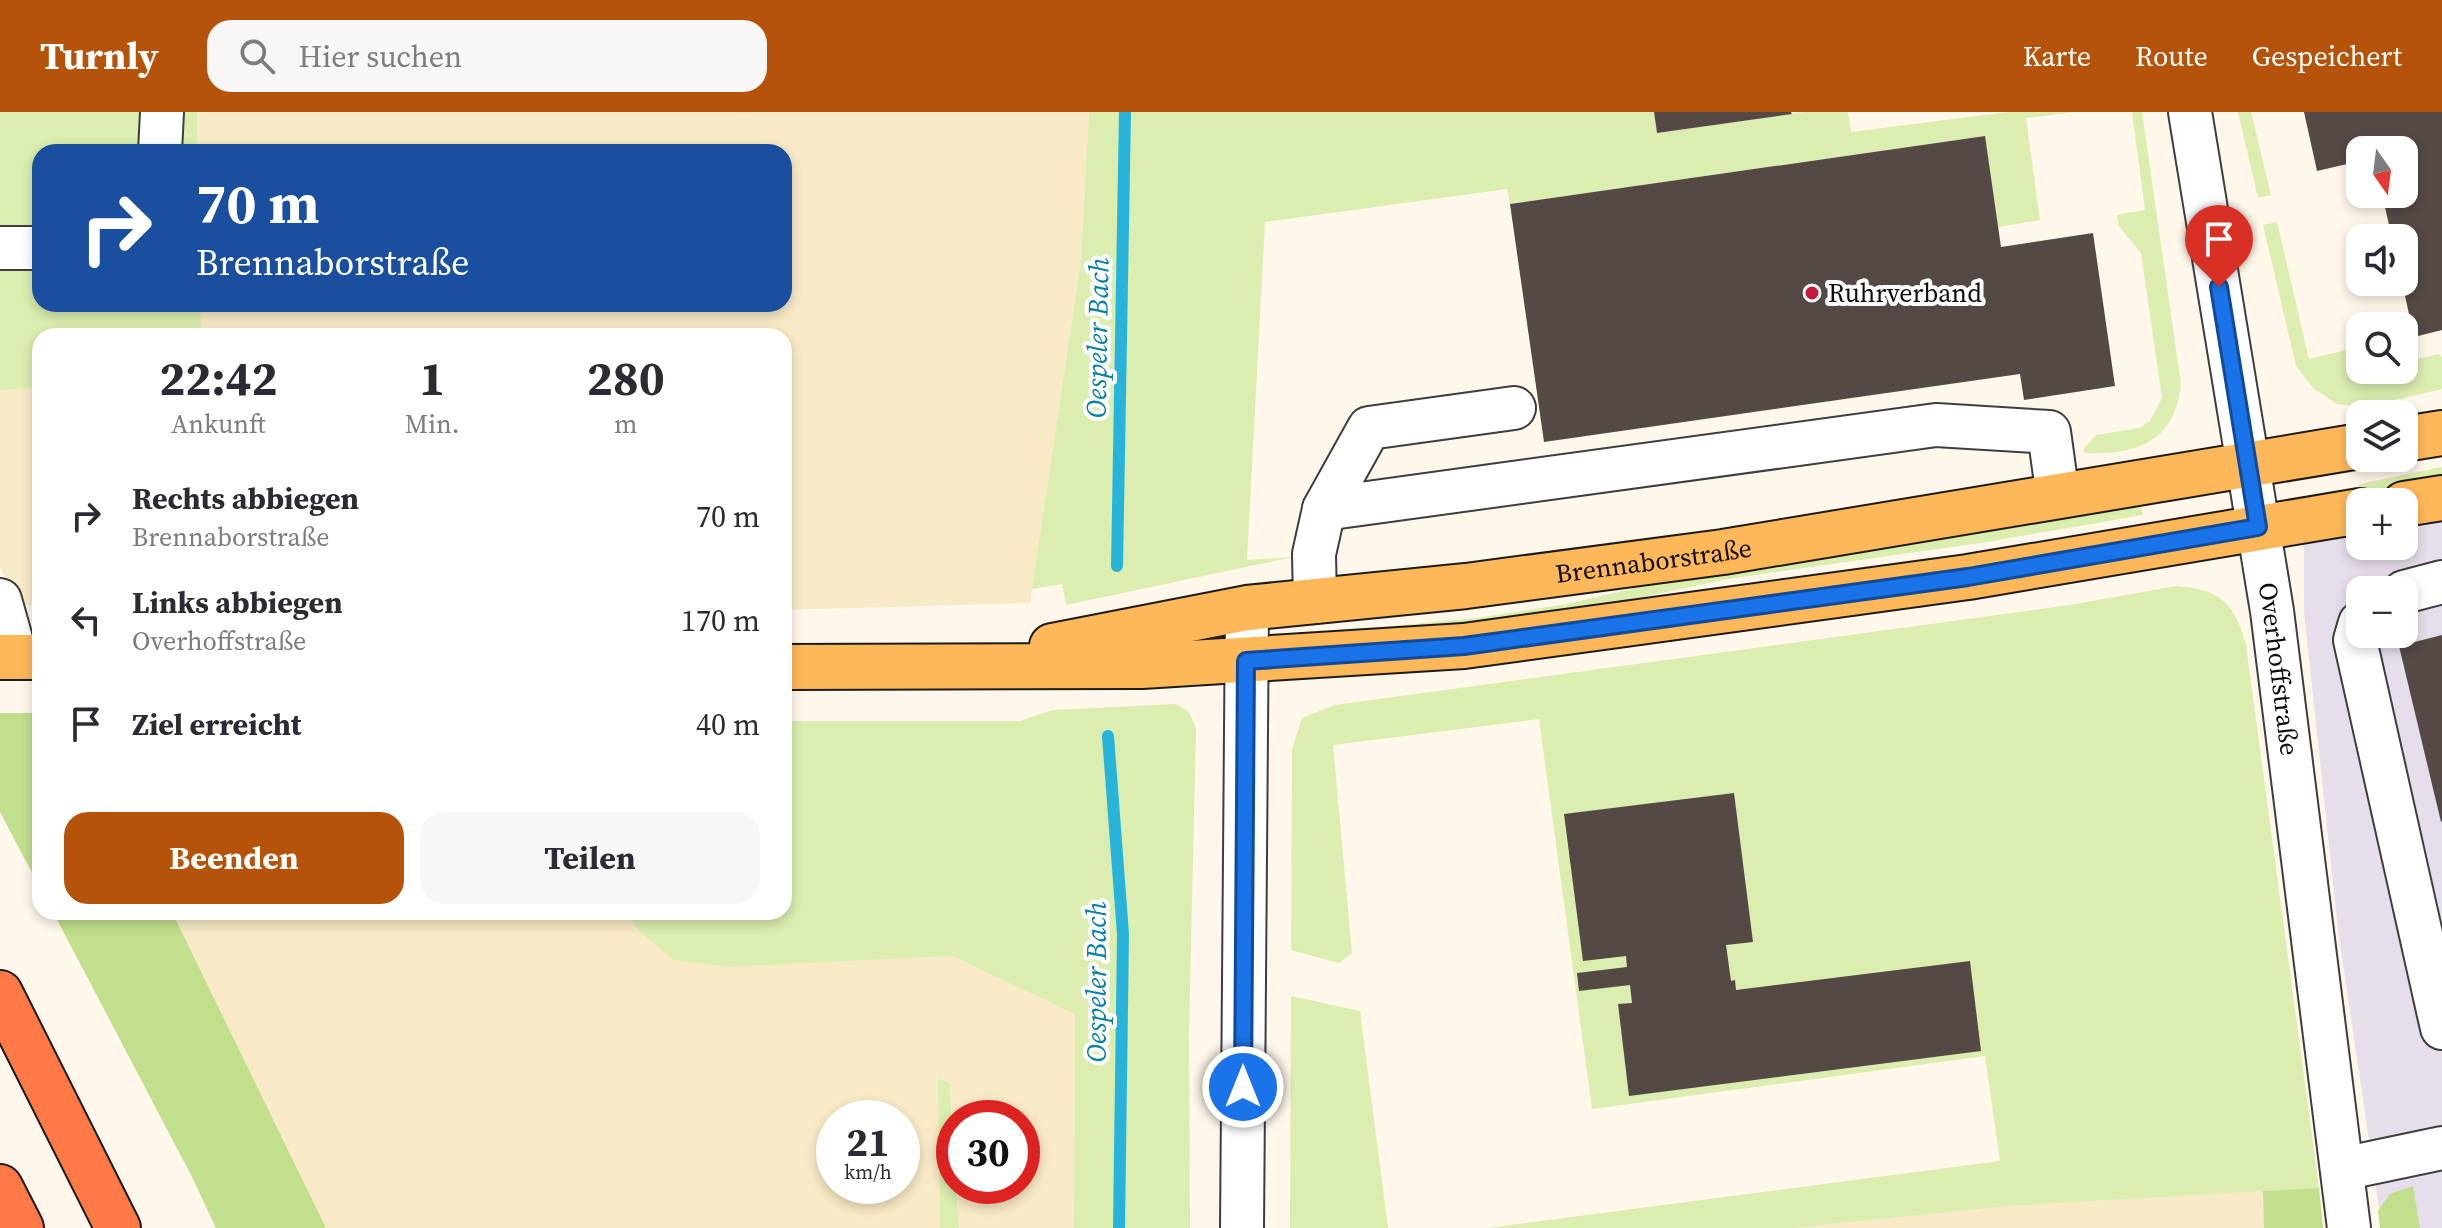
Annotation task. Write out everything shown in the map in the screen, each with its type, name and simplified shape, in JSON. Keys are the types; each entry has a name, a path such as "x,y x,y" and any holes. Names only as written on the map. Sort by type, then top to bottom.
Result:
{"highway":[{"path":"0,993 118,1228"},
{"path":"0,1187 21,1228"}],"main road":[{"path":"2418,437 2442,433"},
{"name":"Brennaborstraße","path":"948,667 1247,608 1466,586 1723,552 2346,448"},
{"path":"2418,502 2442,498"},
{"name":"Brennaborstraße","path":"792,667 1142,666 1464,646 1968,577 2346,513"}],"street":[{"path":"160,144 162,112"},
{"name":"Overhoffstraße","path":"2190,112 2272,611 2349,1228"},
{"path":"0,248 32,248"},
{"path":"1315,602 1314,554 1324,509 1369,428 1514,408"},
{"path":"1324,509 1936,425 2049,432 2058,497"},
{"path":"2418,588 2442,582"},
{"path":"0,600 19,657"},
{"path":"1242,1228 1247,608"},
{"path":"2357,648 2442,1028"},
{"path":"2342,1169 2442,1148"}],"shaded area":[{"path":"0,112 1089,112 1081,261 1030,603 792,610 792,328 32,328 32,605 18,605 0,567"},
{"path":"2442,509 2442,1228 2382,1228 2338,930 2304,612 2304,529 2346,523 2346,560 2418,560 2418,512"},
{"path":"176,920 633,920 638,930 673,960 728,967 952,956 1075,1014 1074,1228 959,1228 957,1204 1040,1204 1040,1100 951,1100 950,1083 939,1078 939,1100 936,1100 936,1204 940,1204 940,1228 326,1228"},
{"path":"2263,1191 2264,1228 1793,1228 2008,1206"}],"green space":[{"path":"0,112 197,112 197,144 32,144 32,312 200,312 201,328 32,328 32,388 0,390"},
{"path":"1089,112 1654,112 1657,133 1804,112 1848,112 1851,132 2008,112 2075,112 2026,118 2040,220 1998,227 1984,136 1510,204 1507,189 1265,222 1247,560 1293,557 1066,605 1062,584 1032,589 1081,261"},
{"path":"2132,112 2142,112 2181,384 2171,420 2150,441 2121,451 2085,453 2083,450 2096,435 2139,428 2150,421 2162,398 2141,253 2119,226 2117,215 2145,210"},
{"path":"2238,112 2251,112 2271,195 2258,198"},
{"path":"2277,222 2309,359 2346,350 2346,384 2418,384 2418,359 2438,354 2442,357 2442,389 2395,400 2346,400 2346,405 2337,404 2314,389 2296,366 2263,225"},
{"path":"2442,467 2442,478 2395,488 2356,488 2360,484"},
{"path":"2140,503 2143,515 1987,542 1728,579 1544,618 1472,629 1306,634 1477,618 1567,604 1665,581"},
{"path":"2176,586 2204,591 2223,601 2237,618 2246,645 2319,1188 2008,1206 1793,1228 1487,1228 2000,1161 1985,1056 1592,1109 1539,719 1333,745 1352,953 1339,963 1291,950 1292,749 1302,718 1335,705 2070,605"},
{"path":"1176,704 1189,712 1196,728 1189,1032 1190,1228 1074,1228 1075,1014 952,956 728,967 673,960 638,930 633,920 792,920 792,721 1020,721 1052,710"},
{"path":"0,713 32,713 32,873 0,812"},
{"path":"57,920 176,920 326,1228 216,1228"},
{"path":"1291,996 1360,1011 1388,1228 1290,1228"},
{"path":"938,1078 950,1083 951,1100 938,1100"},
{"path":"2413,1186 2420,1228 2380,1228 2378,1211 2390,1194"},
{"path":"2319,1188 2323,1228 2264,1228 2263,1191"},
{"path":"940,1204 957,1204 959,1228 940,1228"}],"building":[{"path":"1654,112 1791,112 1792,114 1657,133"},
{"path":"2304,112 2442,112 2442,330 2418,336 2418,312 2409,312 2405,296 2418,296 2418,224 2389,224 2385,208 2418,208 2418,136 2346,136 2346,164 2317,171"},
{"name":"Ruhrverband","path":"1985,136 2001,247 2093,233 2115,386 2024,400 2020,374 1544,442 1510,204"},
{"path":"2442,635 2441,822 2399,648 2418,648 2418,641"},
{"path":"1734,793 1753,942 1726,945 1731,981 1735,980 1736,990 1970,961 1981,1051 1629,1096 1618,1004 1632,1003 1630,985 1579,991 1577,973 1627,967 1626,956 1583,961 1564,814"}],"waterway":[{"name":"Oespeler Bach","path":"1117,566 1125,112"},
{"name":"Oespeler Bach","path":"1108,736 1123,934 1119,1228"}],"place":[{"name":"Ruhrverband","path":"1812,293"}],"route":[{"path":"1243,1087 1246,661 1464,646 1968,577 2258,527 2219,287"}]}
